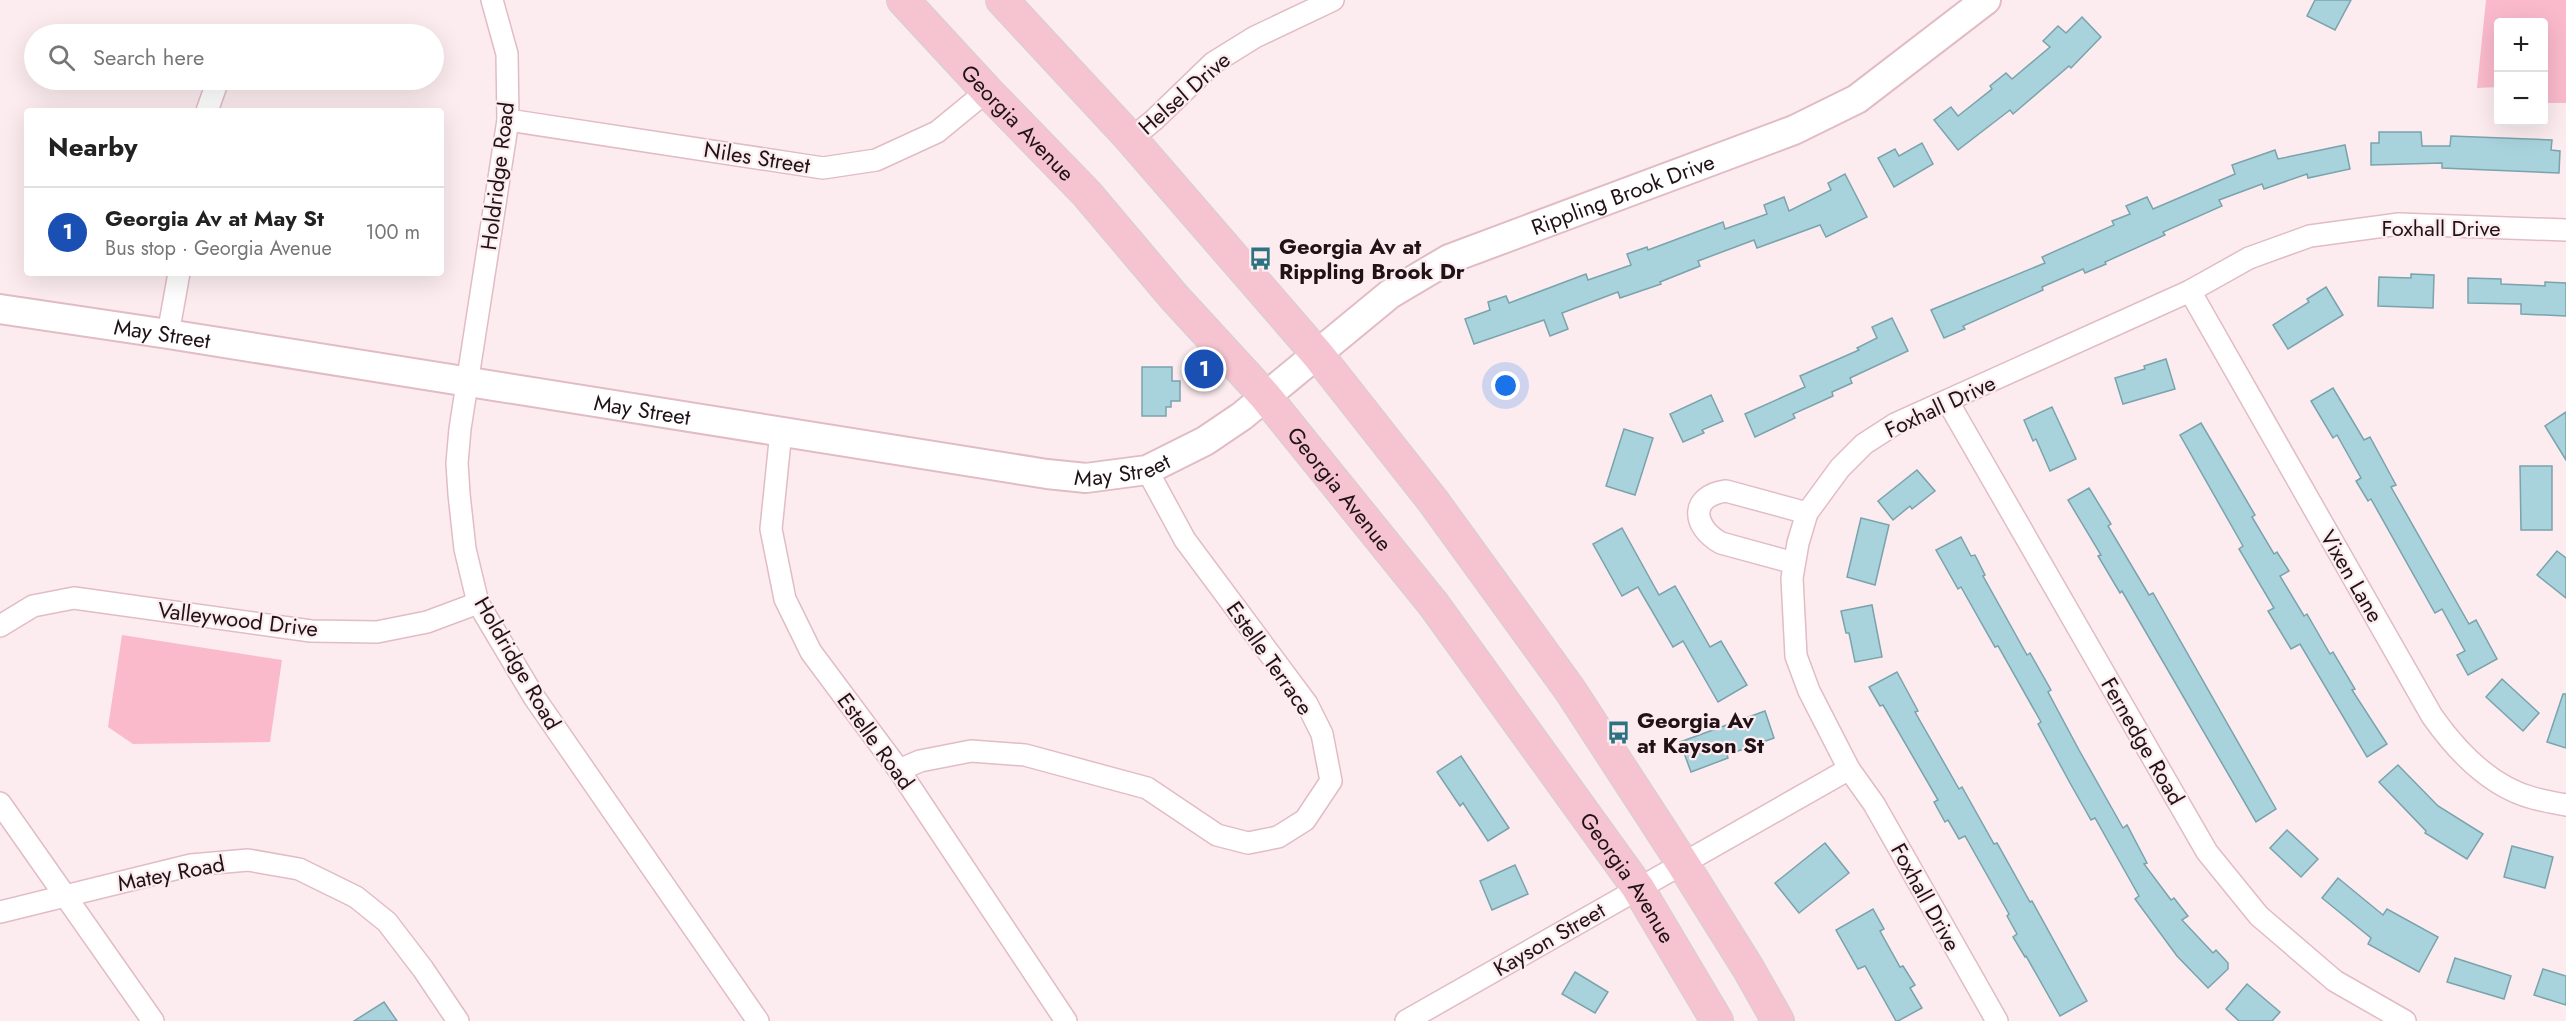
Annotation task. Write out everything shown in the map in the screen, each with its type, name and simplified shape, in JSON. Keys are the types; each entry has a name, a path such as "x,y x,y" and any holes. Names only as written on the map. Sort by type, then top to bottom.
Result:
{"main road":[{"name":"Georgia Avenue","path":"903,0 987,92 1087,194 1174,297 1265,396 1434,605 1638,888 1717,1021"},
{"path":"1002,0 1131,139 1318,355 1433,501 1570,690 1683,864 1778,1021"}],"street":[{"name":"Holdridge Road","path":"492,0 507,54 508,120 457,463 465,549 478,603 534,697 758,1021"},
{"name":"Helsel Drive","path":"1131,139 1213,63 1255,37 1333,0"},
{"name":"Rippling Brook Drive","path":"1265,396 1390,294 1449,259 1794,130 1857,99 1986,0"},
{"path":"208,108 214,90"},
{"name":"Niles Street","path":"508,120 537,122 823,168 876,160 917,142 937,132 987,92"},
{"name":"Foxhall Drive","path":"1997,1021 1874,804 1849,769 1809,691 1796,656 1792,578 1798,543 1808,513 1840,468 1864,444 1895,424 2190,291 2249,258 2310,236 2400,224 2566,230"},
{"path":"168,334 178,276"},
{"name":"Vixen Lane","path":"2190,291 2432,716 2453,745 2495,780 2531,798 2566,805"},
{"name":"May Street","path":"0,309 1047,474 1086,478 1147,470 1205,441 1242,416 1265,396"},
{"name":"Fernedge Road","path":"1948,402 2207,852 2259,916 2335,981 2404,1021"},
{"name":"Estelle Road","path":"781,431 771,529 785,599 811,652 899,770 1066,1021"},
{"name":"Estelle Terrace","path":"899,770 920,761 971,751 1025,755 1146,788 1217,835 1248,843 1278,837 1305,820 1331,781 1322,734 1306,704 1185,540 1147,470"},
{"path":"1794,563 1721,543 1710,537 1700,522 1698,511 1701,501 1712,493 1726,491 1808,513"},
{"name":"Valleywood Drive","path":"0,626 33,606 75,598 311,631 377,632 427,622 478,603"},
{"name":"Kayson Street","path":"1406,1021 1849,769"},
{"path":"0,803 153,1021"},
{"name":"Matey Road","path":"0,912 190,865 248,860 299,869 356,897 387,922 423,969 458,1021"}],"shaded area":[{"path":"2486,0 2566,0 2566,103 2548,103 2548,18 2494,18 2494,87 2477,88"},
{"path":"122,635 282,660 270,742 133,744 108,727"}],"building":[{"path":"2315,0 2351,0 2335,30 2307,16"},
{"path":"2082,17 2101,37 2071,68 2069,66 2013,114 2010,110 1958,150 1934,120 1951,107 1958,116 1992,89 1990,86 2006,73 2012,79 2050,47 2043,41 2058,26 2066,33"},
{"path":"2379,132 2421,132 2422,146 2450,146 2451,136 2552,140 2551,150 2560,151 2559,173 2442,168 2442,163 2371,165 2371,143 2379,143"},
{"path":"1922,143 1933,164 1894,187 1878,158 1895,149 1899,156"},
{"path":"2345,145 2350,169 2308,178 2307,174 2264,189 2262,184 2219,200 2222,206 2163,232 2165,235 2085,273 2083,269 2042,287 2043,290 1963,326 1965,329 1944,338 1931,310 2045,263 2042,257 2114,225 2112,221 2130,214 2126,206 2147,197 2153,209 2235,174 2232,165 2275,150 2278,159"},
{"path":"1845,174 1867,217 1826,237 1820,225 1757,248 1754,240 1698,261 1700,266 1660,282 1661,284 1620,298 1618,292 1562,313 1568,329 1550,336 1544,320 1474,344 1465,319 1490,310 1488,302 1506,296 1509,303 1586,274 1588,280 1631,265 1627,254 1647,247 1648,250 1723,222 1725,229 1767,214 1764,205 1784,197 1789,211 1831,190 1828,183"},
{"path":"2411,274 2434,275 2433,308 2378,306 2379,277 2411,278"},
{"path":"2468,278 2501,279 2501,284 2545,286 2545,282 2566,283 2566,316 2521,314 2521,304 2468,303"},
{"path":"2326,287 2343,315 2288,349 2273,325 2309,302 2307,299"},
{"path":"1892,318 1908,351 1850,378 1852,383 1832,392 1833,396 1793,414 1795,418 1755,437 1745,414 1805,387 1800,376 1859,350 1857,348 1877,338 1872,327"},
{"path":"2166,359 2175,389 2123,404 2115,378 2145,369 2144,366"},
{"path":"1142,367 1172,367 1172,381 1180,381 1180,401 1171,401 1171,407 1166,407 1166,416 1142,416"},
{"path":"2333,388 2364,440 2370,437 2396,485 2391,487 2469,624 2476,620 2497,659 2468,675 2457,655 2465,651 2442,609 2435,613 2371,499 2368,501 2356,481 2361,478 2337,435 2333,438 2311,401"},
{"path":"1711,395 1723,421 1683,442 1670,414"},
{"path":"2052,407 2076,459 2050,471 2036,439 2033,441 2024,420"},
{"path":"2566,412 2566,460 2545,426"},
{"path":"2201,423 2255,515 2252,517 2274,554 2277,552 2289,571 2280,576 2304,616 2307,614 2330,654 2333,652 2355,689 2352,690 2387,744 2367,757 2300,644 2291,649 2268,611 2274,608 2239,549 2243,546 2180,435"},
{"path":"1624,429 1653,438 1635,495 1606,486"},
{"path":"2520,466 2552,466 2552,530 2521,530"},
{"path":"1917,470 1935,491 1912,509 1910,506 1893,520 1878,501"},
{"path":"2089,488 2111,524 2108,526 2149,595 2153,593 2276,809 2256,822 2122,591 2120,593 2098,556 2101,555 2068,500"},
{"path":"1861,518 1889,525 1875,585 1847,577"},
{"path":"1622,528 1659,595 1675,586 1710,647 1721,641 1747,685 1718,702 1683,641 1673,647 1638,587 1622,596 1593,544"},
{"path":"1961,537 1971,556 1975,555 1985,575 1983,576 2027,655 2030,653 2051,690 2048,692 2123,828 2127,825 2147,863 2144,864 2171,900 2174,898 2188,916 2182,920 2213,953 2216,950 2228,963 2228,969 2208,988 2177,956 2135,899 2139,896 2095,818 2091,820 2070,783 2038,724 2041,722 1998,646 1995,647 1961,587 1958,589 1936,550"},
{"path":"2557,551 2566,558 2566,598 2537,575"},
{"path":"1872,605 1882,657 1855,662 1849,633 1846,633 1841,611"},
{"path":"1897,672 1918,711 1915,712 1959,789 1962,787 1994,844 1997,843 2087,1001 2060,1016 2013,937 2017,934 2007,916 2009,914 1965,836 1959,839 1948,820 1945,822 1934,802 1938,800 1883,705 1880,706 1869,687"},
{"path":"2502,679 2539,713 2523,731 2486,697"},
{"path":"2563,694 2566,694 2566,748 2547,742"},
{"path":"1765,711 1774,738 1727,755 1728,758 1691,772 1680,742"},
{"path":"1461,756 1509,828 1488,841 1463,803 1460,806 1437,772"},
{"path":"2398,765 2438,806 2483,834 2467,859 2425,833 2426,831 2379,782"},
{"path":"2287,830 2318,859 2301,877 2270,848"},
{"path":"1825,843 1849,873 1799,913 1775,883"},
{"path":"2512,846 2553,857 2545,888 2504,877"},
{"path":"1515,865 1528,894 1492,910 1480,881"},
{"path":"2338,878 2383,915 2387,909 2438,937 2419,972 2368,944 2371,938 2322,898"},
{"path":"1873,909 1884,929 1880,931 1900,967 1903,966 1915,985 1910,988 1922,1008 1898,1021 1865,966 1858,969 1836,930"},
{"path":"2455,958 2511,976 2504,999 2447,982"},
{"path":"2543,969 2566,976 2566,1005 2534,995"},
{"path":"1575,972 1608,992 1595,1013 1562,994"},
{"path":"2247,984 2280,1012 2272,1021 2239,1021 2226,1009"},
{"path":"384,1002 397,1021 354,1021"}],"place":[{"name":"Georgia Av at Rippling Brook Dr","path":"1261,259"},
{"name":"Georgia Av at May St","path":"1204,369"},
{"name":"Georgia Av at Kayson St","path":"1619,733"}]}
